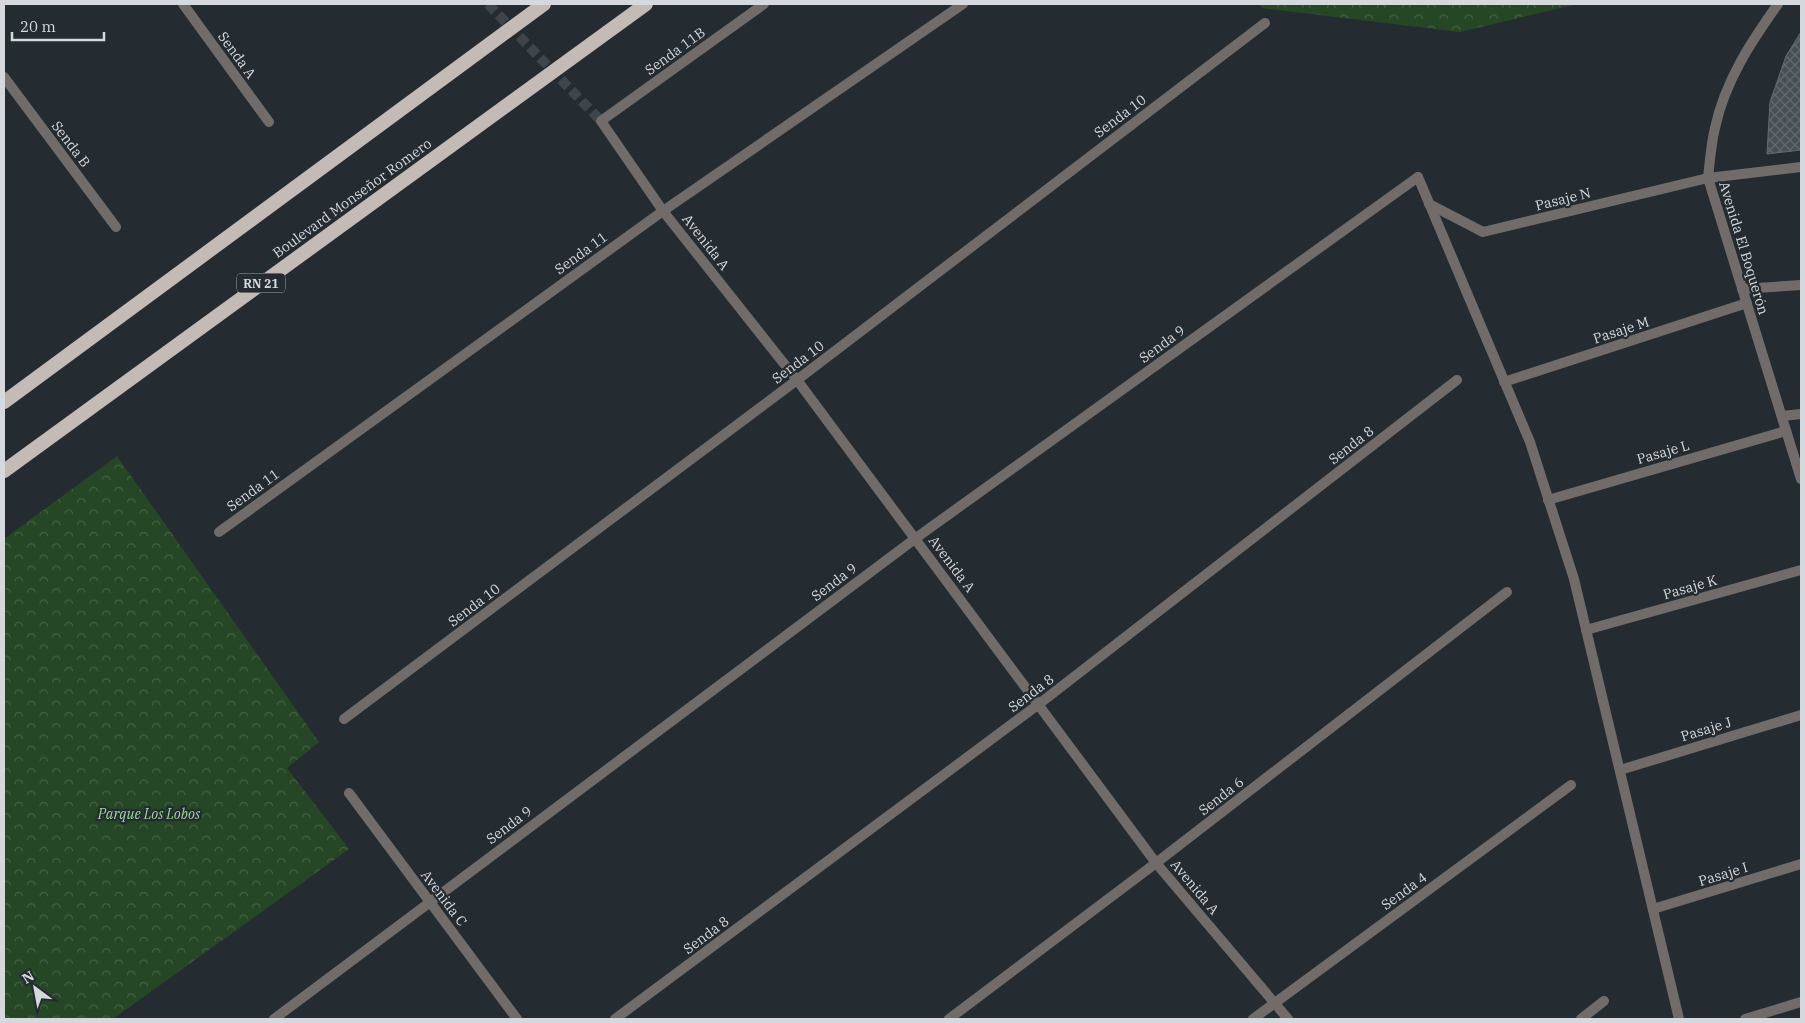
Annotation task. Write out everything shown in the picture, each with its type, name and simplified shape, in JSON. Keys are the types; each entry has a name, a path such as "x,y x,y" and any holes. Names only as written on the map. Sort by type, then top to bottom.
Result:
{"highway":[{"path":"4,402 544,4"},
{"name":"Boulevard Monseñor Romero","path":"4,471 646,4"}],"street":[{"name":"Senda A","path":"183,4 269,122"},
{"name":"Senda 11B","path":"601,121 764,4"},
{"name":"Senda 11","path":"219,532 663,211 963,4"},
{"name":"Avenida El Boquerón","path":"1778,4 1756,35 1731,78 1715,127 1708,178 1801,479"},
{"name":"Senda 10","path":"344,719 797,380 1265,23"},
{"name":"Senda B","path":"4,77 116,227"},
{"name":"Avenida A","path":"601,121 663,211 797,380 1156,863 1288,1019"},
{"name":"Pasaje N","path":"1429,204 1483,232 1708,178 1801,167"},
{"name":"Senda 9","path":"274,1019 916,538 1418,177 1429,204"},
{"path":"1429,204 1530,442 1574,579 1679,1019"},
{"path":"1742,289 1801,285"},
{"name":"Pasaje M","path":"1504,382 1747,303"},
{"name":"Senda 8","path":"615,1019 1039,704 1457,380"},
{"path":"1782,416 1801,414"},
{"name":"Pasaje L","path":"1548,500 1786,431"},
{"name":"Pasaje K","path":"1586,630 1801,570"},
{"name":"Senda 6","path":"949,1019 1156,863 1508,592"},
{"name":"Pasaje J","path":"1620,770 1801,715"},
{"name":"Senda 4","path":"1254,1019 1571,785"},
{"name":"Avenida C","path":"349,793 517,1019"},
{"name":"Pasaje I","path":"1653,909 1801,864"},
{"path":"1581,1019 1604,1001"},
{"path":"1744,1019 1801,1002"}],"green space":[{"path":"1259,4 1578,4 1460,32 1262,8"},
{"name":"Parque Los Lobos","path":"117,456 319,742 287,768 349,849 113,1019 4,1019 4,539"}],"building":[{"path":"1801,32 1801,150 1767,154 1770,102 1786,56"}],"tunnel":[{"path":"488,4 601,121"}]}
